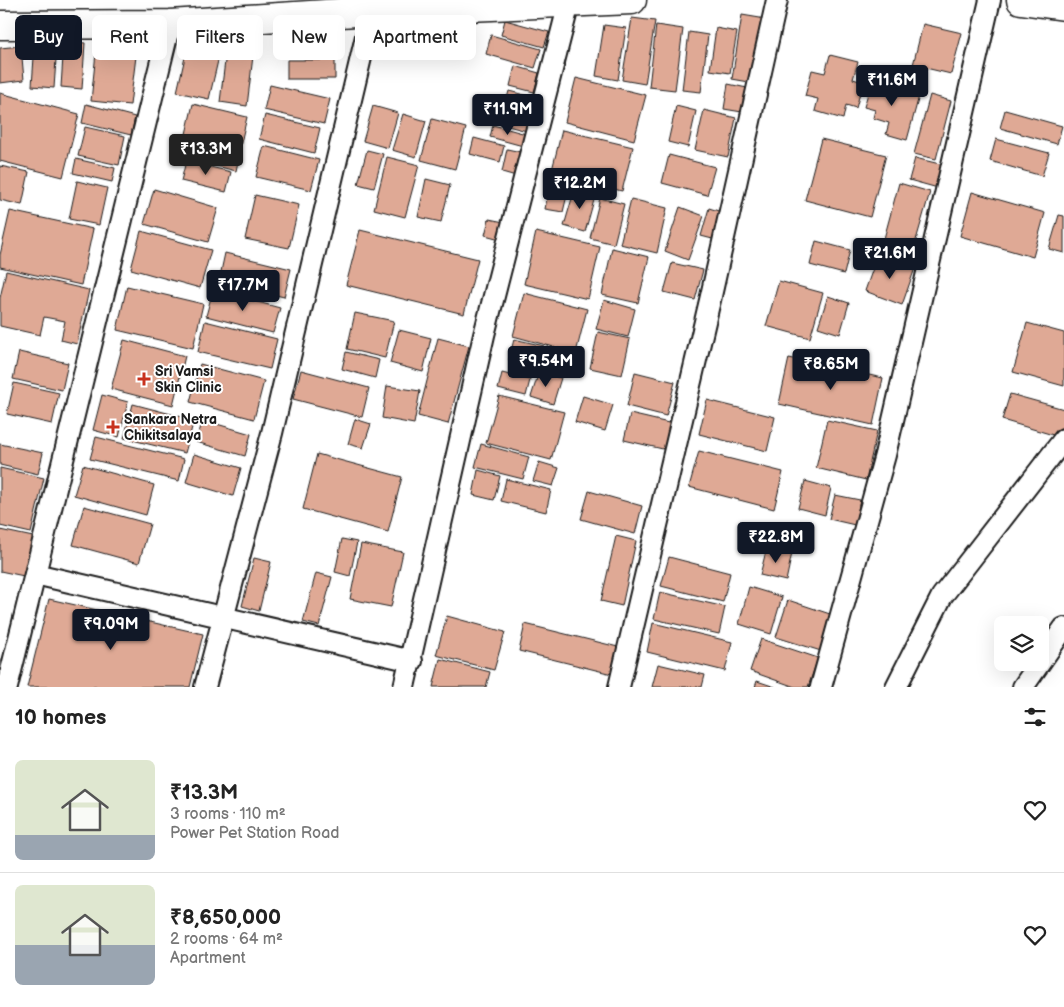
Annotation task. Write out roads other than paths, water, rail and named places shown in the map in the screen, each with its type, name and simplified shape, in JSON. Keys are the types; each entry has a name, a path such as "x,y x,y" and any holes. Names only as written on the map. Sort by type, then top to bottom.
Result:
{"street":[{"path":"0,25 170,24 372,11 632,0"},
{"path":"619,687 711,296 777,0"},
{"path":"821,687 885,455 990,0"},
{"path":"1021,0 1064,6"},
{"path":"404,687 412,661 484,335 569,3"},
{"path":"205,687 221,618 272,433 372,11"},
{"path":"7,687 170,24"},
{"path":"896,687 942,596 1064,439"},
{"path":"34,574 412,661"},
{"path":"1023,687 1064,628"}],"place":[{"name":"Sri Vamsi Skin Clinic","path":"144,379"},
{"name":"Sankara Netra Chikitsalaya","path":"113,427"}]}
